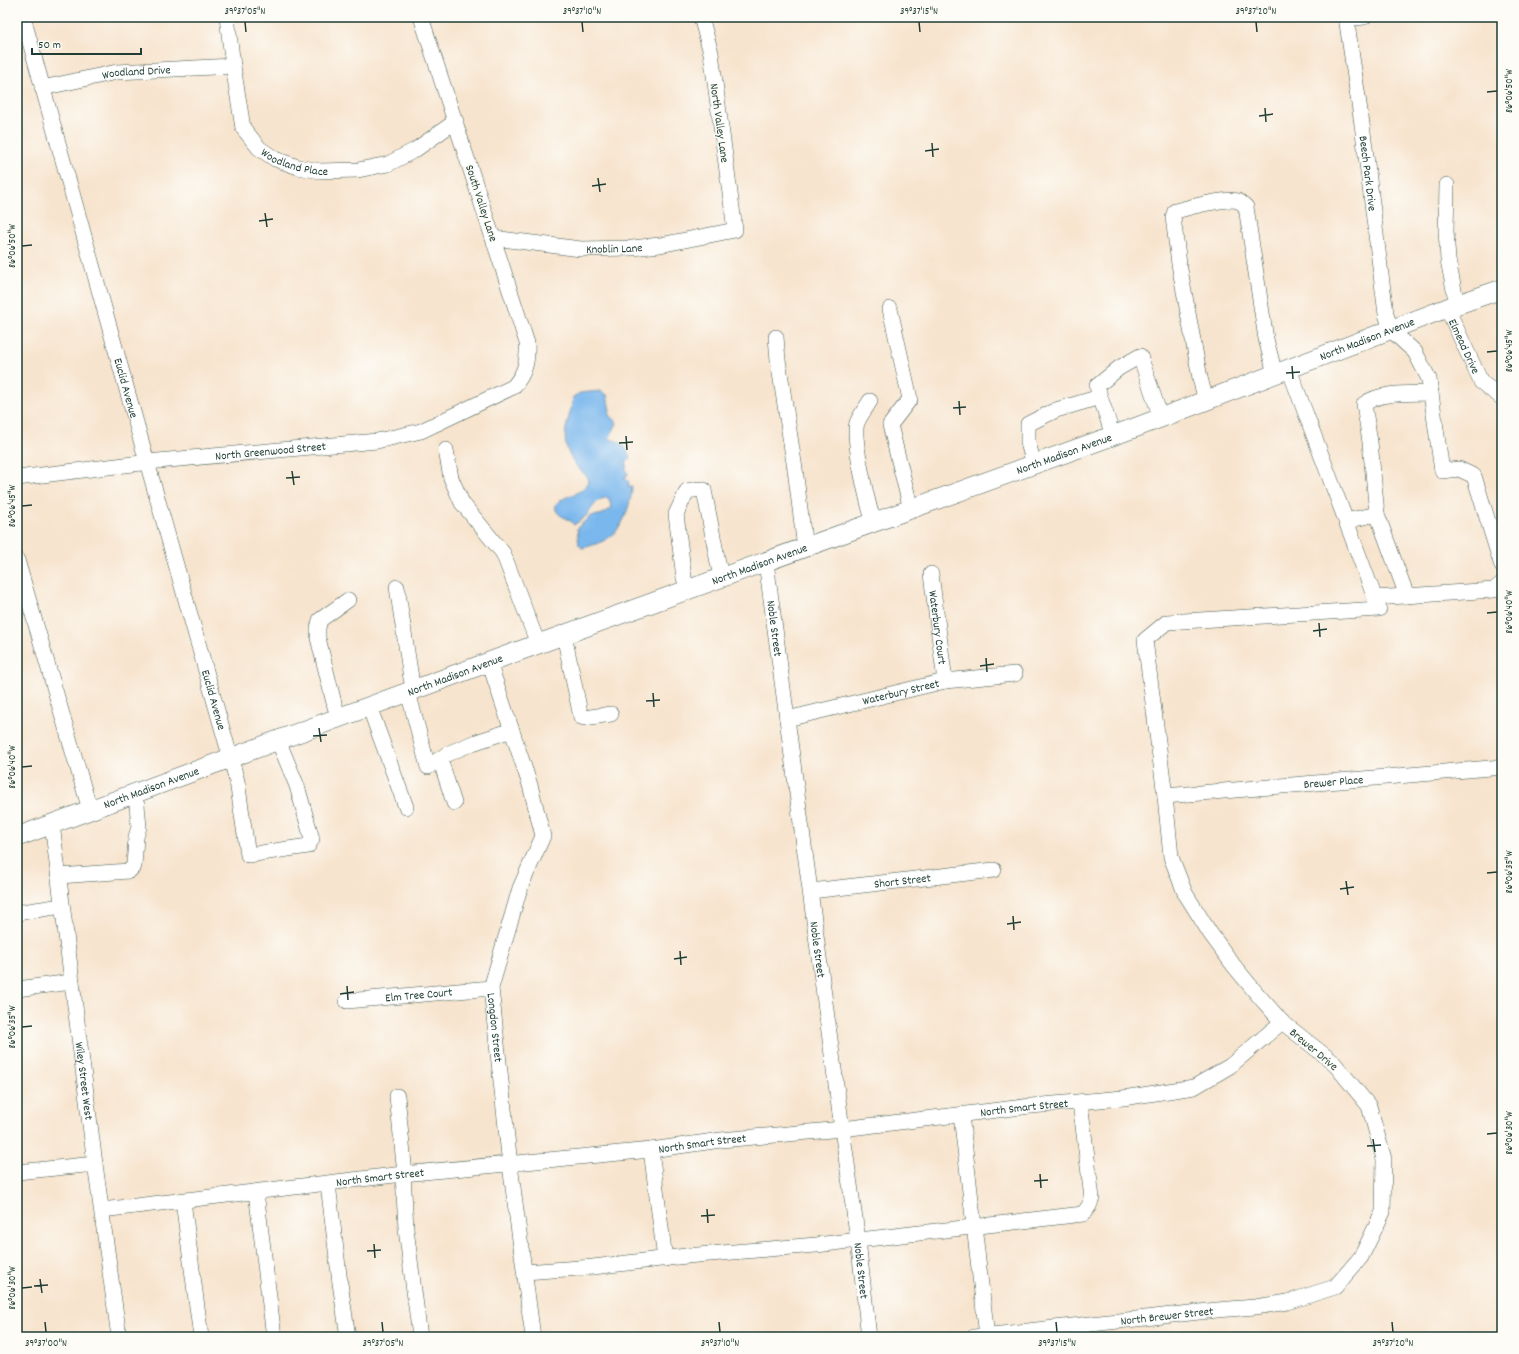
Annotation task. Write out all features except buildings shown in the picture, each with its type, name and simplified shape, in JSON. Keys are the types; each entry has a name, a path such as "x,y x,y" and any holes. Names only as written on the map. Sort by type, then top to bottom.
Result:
{"main road":[{"name":"North Madison Avenue","path":"17,837 538,644 1161,418 1502,289"}],"street":[{"name":"Euclid Avenue","path":"23,17 237,781 248,855 308,846 312,839 297,786 278,740"},
{"name":"Woodland Place","path":"227,17 243,128 259,148 275,159 298,168 320,170 358,170 388,164 415,150 456,121"},
{"name":"South Valley Lane","path":"421,17 528,343 528,358 524,372 513,387"},
{"name":"North Valley Lane","path":"701,17 711,54 735,230"},
{"path":"1346,18 1364,17"},
{"name":"Beech Park Drive","path":"1346,18 1362,124 1386,314 1392,330"},
{"name":"Woodland Drive","path":"42,88 117,72 233,66"},
{"name":"Elmead Drive","path":"1447,185 1446,231 1452,307 1481,382 1502,398"},
{"path":"1206,401 1200,378 1179,264 1173,217 1175,211 1201,204 1238,201 1246,207 1266,339 1282,372 1346,521 1375,598 1494,590 1502,583"},
{"name":"Knoblin Lane","path":"493,238 581,249 632,248 660,245 735,230"},
{"path":"890,309 910,400 890,425 911,509"},
{"path":"1392,330 1415,352 1429,379 1442,470 1460,469 1474,476 1502,566"},
{"path":"776,337 805,548"},
{"path":"1112,436 1109,420 1097,386 1119,368 1140,356 1161,418"},
{"name":"North Greenwood Street","path":"17,478 147,462 377,441 421,431 513,387"},
{"path":"1406,596 1377,514 1370,442 1364,404 1370,399 1392,395 1431,393"},
{"path":"1034,464 1028,443 1028,424 1056,410 1100,397"},
{"path":"870,401 857,423 857,435 867,499 874,523"},
{"path":"446,450 451,478 462,503 504,553 538,644"},
{"path":"688,590 684,578 676,514 687,491 700,489 704,490 720,578"},
{"path":"1346,521 1377,514"},
{"path":"17,560 90,810"},
{"name":"Noble Street","path":"766,562 858,1240 869,1337"},
{"name":"Waterbury Court","path":"931,574 945,681"},
{"path":"397,587 411,678 411,691 428,767 447,754 473,743 512,730"},
{"name":"Brewer Drive","path":"1288,1302 1335,1287 1361,1257 1383,1212 1384,1159 1369,1106 1333,1062 1282,1022 1234,966 1210,933 1185,893 1171,856 1165,796 1145,640 1167,622 1379,609 1375,598"},
{"path":"341,717 335,707 318,638 318,628 320,620 348,600"},
{"path":"564,635 581,716 584,718 611,714"},
{"name":"Longdon Street","path":"489,662 530,785 543,836 520,888 491,988 510,1165 533,1337"},
{"name":"Waterbury Street","path":"787,719 945,681 1015,674"},
{"path":"369,706 406,807"},
{"path":"440,759 454,803"},
{"name":"Brewer Place","path":"1165,796 1502,766"},
{"path":"59,876 129,871 134,866 136,837 139,827 137,805 132,794"},
{"name":"Wiley Street West","path":"52,824 95,1164 119,1337"},
{"name":"Short Street","path":"811,891 994,870"},
{"path":"17,915 22,912 62,906"},
{"path":"17,988 72,982"},
{"name":"Elm Tree Court","path":"347,1001 491,988"},
{"name":"North Smart Street","path":"102,1210 404,1174 510,1165 651,1150 721,1140 842,1129 1123,1098 1194,1087 1230,1066 1282,1022"},
{"path":"396,1096 404,1174 406,1229 420,1337"},
{"path":"525,1272 593,1267 858,1240 1083,1214 1089,1206 1092,1198 1080,1102"},
{"path":"960,1115 974,1227 981,1336"},
{"path":"651,1150 665,1259"},
{"path":"17,1172 95,1164"},
{"path":"328,1184 348,1337"},
{"path":"256,1192 274,1337"},
{"path":"183,1201 201,1337"},
{"name":"North Brewer Street","path":"981,1336 1255,1307 1288,1302"}],"water":[{"path":"600,391 607,395 610,411 609,415 617,423 609,439 617,441 623,445 631,459 627,461 626,469 628,475 624,477 629,482 628,487 632,487 632,492 625,517 612,536 599,543 582,548 579,545 577,528 591,516 602,514 609,510 611,507 609,498 602,499 598,502 586,516 574,525 558,513 555,505 564,498 578,492 589,480 575,464 568,452 566,444 566,429 573,397 580,393"}]}
